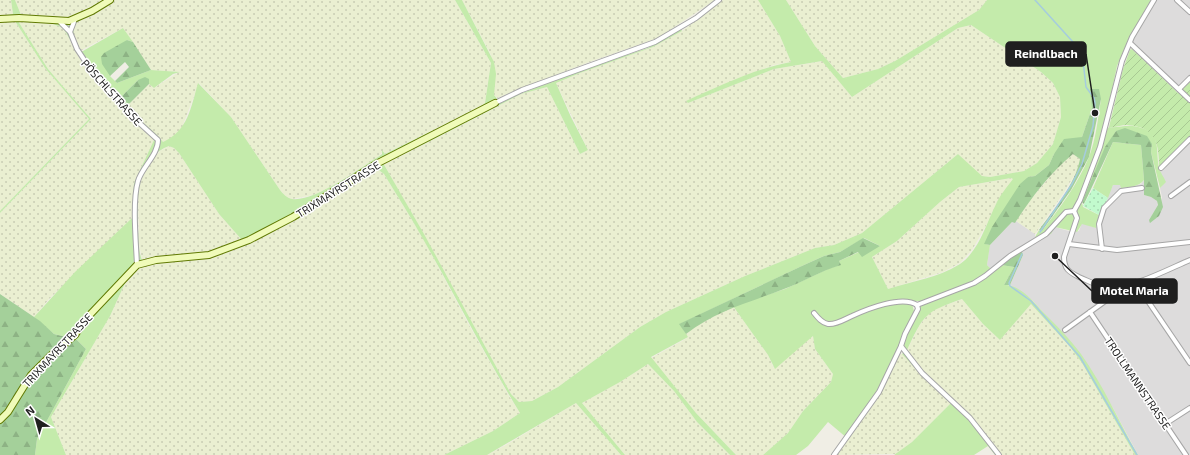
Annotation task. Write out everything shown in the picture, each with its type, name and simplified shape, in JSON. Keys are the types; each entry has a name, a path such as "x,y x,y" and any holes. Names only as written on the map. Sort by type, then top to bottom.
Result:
{"street":[{"path":"0,19 19,18 59,22 75,19 110,0"},
{"name":"TRIXMAYRSTRASSE","path":"0,420 8,412 34,372 75,335 84,321 137,265 156,260 209,255 249,240 293,218 378,163 495,103 522,90 656,42 696,18 719,0"},
{"path":"1074,211 1080,200 1100,147 1122,61 1130,43 1154,0"},
{"path":"1177,0 1190,12"},
{"path":"70,32 75,19"},
{"name":"PÖSCHLSTRASSE","path":"59,22 70,32 77,49 90,70 136,120 158,140 156,150 141,173 136,190 137,265"},
{"path":"1130,43 1190,100"},
{"path":"1179,90 1190,78"},
{"path":"1161,168 1190,139"},
{"path":"1172,196 1190,182"},
{"path":"1102,249 1099,224 1104,208 1122,191 1142,188"},
{"path":"1074,211 1077,218 1064,263 1070,272 1104,288 1121,287 1190,260"},
{"path":"917,305 979,280 1010,256 1037,238 1046,234 1066,212 1074,211"},
{"path":"1069,244 1116,250 1190,242"},
{"path":"1135,282 1190,363"},
{"path":"1065,330 1115,294 1121,287"},
{"path":"814,313 819,319 830,324 879,306 899,302 913,302 917,305"},
{"path":"834,455 879,392 918,309 917,305"},
{"name":"TROLLMANNSTRASSE","path":"1090,312 1186,455"},
{"path":"901,346 922,373 970,418 998,455"},
{"path":"1165,424 1190,408"}],"shaded area":[{"path":"1157,0 1190,0 1190,82 1178,93 1132,49 1132,42"},
{"path":"1190,136 1190,455 1138,455 1113,408 1081,355 1033,301 1010,285 1023,255 1009,260 993,272 987,265 989,250 990,245 1012,222 1016,221 1035,234 1035,237 1055,227 1072,232 1079,231 1082,223 1096,228 1099,215 1113,185 1121,185 1121,188 1134,186 1141,184 1144,180 1144,195 1157,201 1158,206 1149,220 1159,215 1162,197 1160,188 1164,183 1159,168"}],"green space":[{"path":"0,0 11,0 13,14 0,16"},
{"path":"11,0 15,0 21,15 59,19 77,15 103,2 114,0 77,22 74,33 75,40 80,51 83,51 123,28 133,42 127,40 110,76 117,83 151,70 180,72 173,74 154,88 149,84 149,79 138,80 122,96 127,103 130,103 126,107 163,142 178,132 183,125 190,109 198,83 231,117 280,190 285,196 292,199 301,199 324,190 378,157 382,154 382,150 385,154 479,108 485,103 491,63 455,0 462,0 494,62 496,74 494,95 500,102 573,73 648,48 681,29 682,31 653,47 556,83 588,150 580,154 547,87 521,94 424,144 383,163 424,234 511,394 519,402 532,401 558,387 640,327 666,312 745,276 815,248 834,245 862,233 958,154 982,176 990,177 1024,171 1037,163 1053,144 1061,117 1060,97 1053,83 1041,72 971,25 958,28 852,97 822,61 774,69 688,103 686,101 737,78 791,62 780,36 758,0 786,0 815,46 843,78 878,69 895,61 979,10 987,0 1151,0 1128,40 1117,66 1103,134 1109,127 1133,126 1149,131 1156,141 1159,168 1166,182 1160,188 1151,152 1152,144 1116,131 1082,202 1083,207 1099,215 1096,228 1082,224 1077,232 1055,227 1051,234 1035,237 1039,230 1042,231 1061,205 1085,167 1093,143 1101,99 1092,108 1082,137 1054,154 1049,165 1035,176 1028,177 985,244 990,245 987,265 992,270 980,279 923,301 913,301 912,304 914,311 896,351 898,355 881,393 847,438 828,422 808,446 796,455 763,455 788,433 803,411 831,382 833,374 815,349 813,336 775,369 768,355 733,306 785,289 830,268 840,265 839,261 859,252 880,246 864,238 840,252 824,256 804,265 680,324 688,337 651,357 696,413 736,455 730,455 697,422 674,391 648,364 620,382 582,403 625,455 621,455 576,403 487,455 444,455 493,431 520,413 414,223 384,174 376,168 274,231 236,248 214,255 159,262 141,267 133,273 126,281 110,316 51,417 66,455 35,455 37,439 86,349 77,340 54,334 34,317 75,272 132,218 134,183 154,140 133,120 87,69 63,28 51,23 18,21 48,69 91,119 0,213 0,211 89,119 45,68 15,21 0,16 13,14","holes":["169,146 174,148 179,153 219,214 242,240 208,252 142,260 139,248 138,218 141,181 144,170 150,160 158,152","1011,178 1013,179 998,201 977,245 967,259 943,273 888,289 872,257 897,241 959,187"]},
{"path":"15,0 105,0 71,18 58,18 21,15"},
{"path":"114,0 455,0 491,63 485,103 479,108 406,146 385,154 383,151 378,157 324,191 313,195 292,199 285,196 280,190 231,117 199,83 181,130 170,139 163,142 126,107 149,84 154,88 179,72 151,70 123,28 80,51 73,35 74,26 77,22"},
{"path":"462,0 715,0 658,38 592,61 497,98 494,95 491,55"},
{"path":"723,0 758,0 780,36 791,62 774,65 748,75 688,103 774,69 823,61 852,97 958,28 971,25 1041,72 1053,83 1060,97 1061,117 1053,144 1037,163 1024,171 990,177 982,176 976,172 958,154 862,233 834,245 815,248 745,276 666,312 640,327 558,387 532,401 519,402 511,394 383,163 424,144 521,94 547,87 580,154 588,150 556,83 653,47 682,31"},
{"path":"786,0 987,0 979,10 895,61 878,69 843,78 815,46"},
{"path":"0,21 15,21 45,68 89,119 0,211"},
{"path":"18,21 51,23 63,28 81,61 133,120 154,140 134,183 132,218 49,299 34,317 0,294 0,213 91,119 48,69"},
{"path":"127,40 133,42 151,70 117,83 115,81 129,67 125,62 110,76 102,64 101,57 104,53"},
{"path":"1132,49 1178,93 1190,82 1190,136 1159,168 1157,144 1150,133 1137,126 1127,125 1109,127 1123,69 1130,50"},
{"path":"145,77 149,79 149,84 130,103 127,103 122,96 138,80"},
{"path":"1090,89 1099,89 1101,99 1089,157 1071,190 1042,231 1039,230 1074,178 1080,159 1073,154 1056,169 1041,186 1015,223 1012,222 990,245 984,244 992,227 1020,184 1028,177 1035,176 1049,165 1064,139 1082,137 1092,108"},
{"path":"1125,128 1147,136 1152,144 1151,152 1163,207 1159,216 1150,223 1149,220 1158,205 1157,201 1144,195 1141,145 1113,142 1084,204 1082,202 1105,147 1116,131"},
{"path":"1113,142 1141,145 1144,180 1137,185 1130,187 1121,188 1120,185 1113,185 1108,198 1093,188"},
{"path":"169,146 174,148 179,153 219,214 242,240 208,252 142,260 139,243 138,190 145,170 152,159 160,151"},
{"path":"1073,154 1080,159 1079,167 1063,194 1035,234 1016,221 1027,204 1057,168"},
{"path":"376,168 384,174 423,238 469,325 520,413 493,431 444,455 66,455 51,417 110,316 126,281 133,273 148,264 236,248 274,231"},
{"path":"1012,178 1014,179 996,204 987,224 972,250 960,263 943,272 888,289 872,257 897,241 959,187"},
{"path":"1093,188 1108,198 1099,215 1083,206"},
{"path":"863,238 880,246 862,257 858,252 839,261 841,265 721,313 686,334 679,324 824,256 840,252"},
{"path":"1019,252 1022,252 1023,255 1010,285 1004,285 1014,267 1001,265"},
{"path":"1001,265 1014,267 1004,285 1015,287 1025,294 1063,332 1081,354 1104,391 1138,455 1135,455 1082,363 1071,348 1031,304 1000,340 983,324 962,299 940,307 927,316 922,321 907,350 918,367 968,413 1001,455 995,455 988,446 974,455 894,455 912,442 951,403 922,376 902,354 906,350 904,347 904,340 920,307 926,303 966,287"},
{"path":"0,294 40,321 54,334 77,340 86,349 37,439 35,455 0,455"},
{"path":"962,299 983,324 1000,340 1031,304 1071,348 1082,363 1135,455 1001,455 968,413 918,367 907,350 919,326 928,314 933,310"},
{"path":"733,306 768,355 774,368 813,336 815,349 833,374 831,382 803,411 788,433 763,455 736,455 696,413 651,358 688,337 686,334 699,324"},
{"path":"902,354 922,376 951,403 912,442 896,454 836,455 881,393 898,355"},
{"path":"648,364 674,391 697,422 730,455 625,455 582,403 620,382"},
{"path":"576,403 621,455 487,455 506,445"}],"waterway":[{"path":"1035,0 1082,52 1086,87 1094,98 1095,103 1093,126 1082,164 1072,184 1040,232"},
{"path":"1022,254 1009,283 1010,286 1031,301 1080,357 1137,455"}],"place":[{"name":"Reindlbach","path":"1095,113"},
{"name":"Motel Maria","path":"1055,256"}]}
